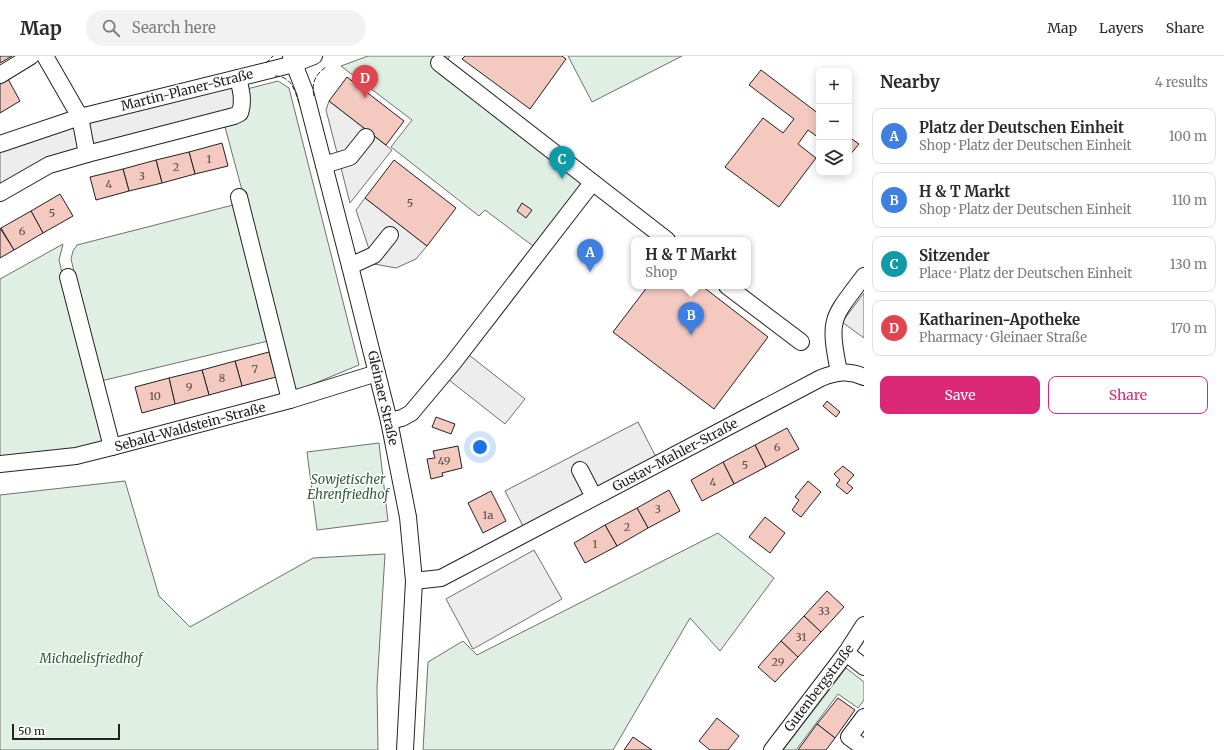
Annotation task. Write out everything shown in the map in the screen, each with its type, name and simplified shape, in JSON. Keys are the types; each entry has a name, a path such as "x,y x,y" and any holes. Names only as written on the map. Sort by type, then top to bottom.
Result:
{"street":[{"path":"0,75 31,56"},
{"path":"45,56 80,117 87,154"},
{"name":"Martin-Planer-Straße","path":"0,144 80,117 238,78 292,60 314,56"},
{"name":"Gleinaer Straße","path":"292,60 304,92 350,266 389,421 408,517 414,581 405,750"},
{"path":"439,63 663,237"},
{"path":"0,193 49,165 234,116 240,113 243,105 243,96 238,78"},
{"path":"324,165 350,157 366,136"},
{"path":"389,421 402,418 411,413 453,363 592,183"},
{"path":"238,197 290,400"},
{"path":"350,266 374,255 390,235"},
{"path":"864,276 838,310 834,318 833,340 839,372 848,372 864,377"},
{"path":"68,277 112,447"},
{"path":"732,289 801,342"},
{"name":"Gustav-Mahler-Straße","path":"414,581 441,578 817,380 839,372"},
{"name":"Sebald-Waldstein-Straße","path":"0,464 76,456 290,400 377,373"},
{"path":"580,470 594,497"},
{"name":"Gutenbergstraße","path":"772,750 846,653 864,625"},
{"path":"846,653 864,667"},
{"path":"864,717 845,744 864,748"}],"green space":[{"path":"368,56 450,56 438,73 586,184 537,249 485,210 479,216 391,147 412,120 341,66"},
{"path":"568,56 682,56 592,102"},
{"path":"278,81 289,88 359,365 296,391 225,127 237,122 247,89"},
{"path":"233,205 268,341 101,381 71,259 73,251 77,245"},
{"path":"63,244 59,260 103,444 68,451 0,458 0,279"},
{"name":"Sowjetischer Ehrenfriedhof","path":"379,443 388,521 317,530 307,452"},
{"name":"Michaelisfriedhof","path":"125,481 159,596 190,627 313,558 385,554 377,687 378,750 0,750 0,495"},
{"path":"718,533 774,578 720,651 690,618 613,750 423,750 428,662 463,641 477,655"},
{"path":"846,668 864,682 864,700 858,708 838,694 796,750 783,750"}],"shaded area":[{"path":"231,86 237,97 235,108 0,188 0,152 95,120"},
{"path":"329,101 392,150 350,203 326,110"},
{"path":"365,198 427,246 416,259 396,268 374,264 356,210"},
{"path":"864,293 864,338 842,322"},
{"path":"469,355 525,399 505,424 449,380"},
{"path":"638,422 656,457 523,526 505,491"},
{"path":"534,550 562,599 473,649 446,599"}],"building":[{"path":"0,56 12,56 0,63"},
{"path":"465,56 562,56 566,59 530,109 462,59"},
{"path":"761,70 816,112 816,136 808,130 798,144 816,158 779,207 725,167 763,118 783,133 794,119 749,85"},
{"path":"347,77 404,121 386,145 329,101"},
{"path":"8,79 20,101 0,113 0,84"},
{"path":"852,139 859,144 852,152"},
{"path":"222,143 228,166 195,174 189,152"},
{"path":"189,152 195,174 162,183 156,160"},
{"path":"156,160 162,183 129,191 123,169"},
{"path":"394,160 456,208 427,246 365,198"},
{"path":"123,169 129,191 96,200 90,177"},
{"path":"60,194 73,216 43,233 31,211"},
{"path":"522,203 532,210 526,218 517,211"},
{"path":"31,211 43,233 14,250 1,228"},
{"path":"0,228 14,250 0,258"},
{"path":"646,289 706,289 768,337 714,409 613,332"},
{"path":"269,352 276,377 242,386 235,361"},
{"path":"235,361 242,386 209,395 202,370"},
{"path":"202,370 209,395 175,404 169,378"},
{"path":"169,378 175,404 142,413 135,387"},
{"path":"827,401 840,412 836,417 823,406"},
{"path":"436,417 455,424 451,434 432,427"},
{"path":"787,428 799,449 766,467 755,445"},
{"path":"755,445 766,467 734,484 723,462"},
{"path":"458,446 462,468 442,473 443,476 431,479 427,459 435,458 433,451"},
{"path":"723,462 734,484 702,501 691,480"},
{"path":"843,466 854,475 847,483 853,488 847,494 836,485 840,480 834,474"},
{"path":"808,481 821,492 801,517 792,510 799,500 795,497"},
{"path":"669,490 680,511 648,528 637,508"},
{"path":"491,491 506,521 483,533 468,503"},
{"path":"637,508 648,528 617,546 605,525"},
{"path":"765,517 785,533 770,553 749,537"},
{"path":"605,525 617,546 585,563 574,543"},
{"path":"827,591 844,607 821,632 804,616"},
{"path":"804,616 821,632 798,657 781,641"},
{"path":"781,641 798,657 775,682 758,667"},
{"path":"838,698 855,710 835,738 817,724"},
{"path":"717,718 739,736 728,750 710,750 699,741"},
{"path":"817,724 835,738 826,750 798,750"},
{"path":"633,737 652,750 624,750"}],"fence":[{"path":"266,63 273,56"},
{"path":"314,96 313,87 315,79 317,75 327,66"},
{"path":"275,76 285,78 289,81 294,89 299,103"}],"place":[{"name":"Katharinen-Apotheke","path":"365,98"},
{"name":"Sitzender","path":"562,179"},
{"name":"Platz der Deutschen Einheit","path":"590,272"},
{"name":"H & T Markt","path":"691,335"}]}
